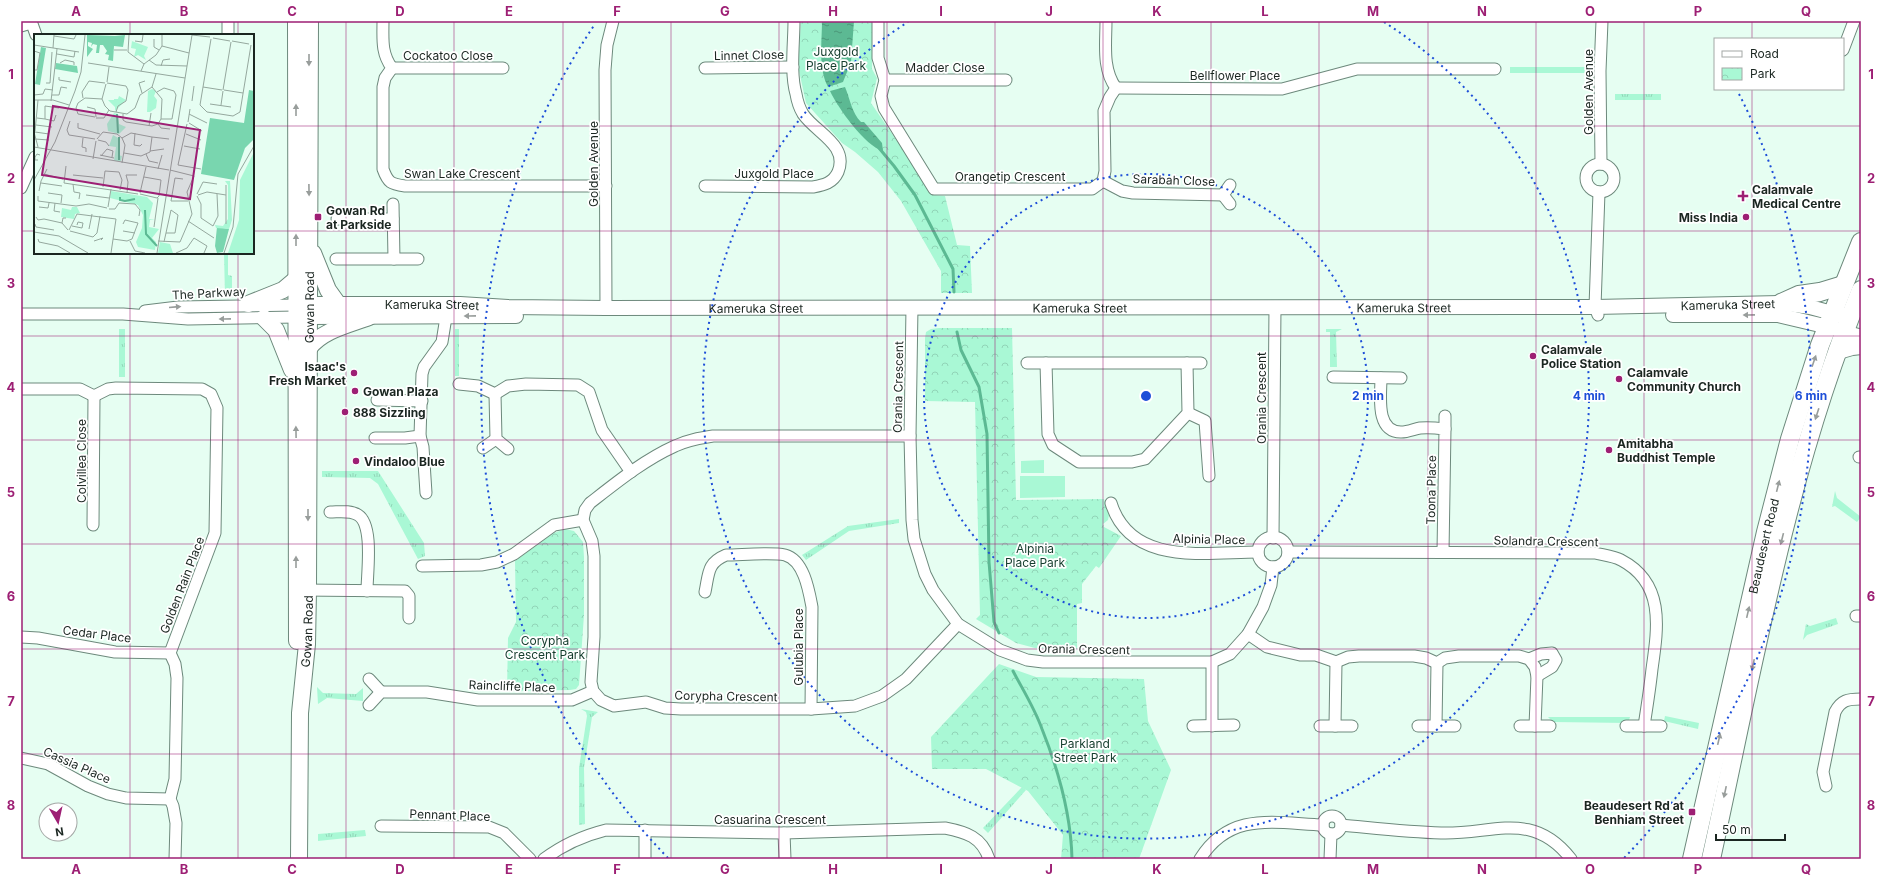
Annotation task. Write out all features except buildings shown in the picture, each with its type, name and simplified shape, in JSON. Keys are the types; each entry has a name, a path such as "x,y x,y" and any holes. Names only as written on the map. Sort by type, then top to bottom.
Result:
{"highway":[{"name":"Beaudesert Road","path":"1692,859 1780,476 1803,396 1829,320 1861,242"},
{"path":"1781,303 1799,295 1820,292 1843,285"},
{"name":"Beaudesert Road","path":"1710,859 1762,623 1792,497 1838,350 1854,327 1861,290"},
{"path":"1838,350 1861,345"}],"main road":[{"name":"Gowan Road","path":"296,21 296,280 309,348 302,590 297,695 300,713 299,859"},
{"name":"Gowan Road","path":"302,590 296,379 310,246 310,21"},
{"path":"310,246 328,290 338,304"},
{"path":"248,304 283,290 296,280"},
{"path":"309,348 315,340 323,334 370,317"},
{"path":"264,318 276,330 296,379"}],"street":[{"path":"228,21 228,34"},
{"path":"383,21 383,52 386,60 392,68"},
{"name":"Golden Avenue","path":"606,308 605,70 607,45 613,21"},
{"name":"Juxgold Place","path":"705,186 813,187 824,185 835,178 840,166 839,150 803,114 795,93 793,67 794,21"},
{"name":"Orangetip Crescent","path":"878,21 878,58 885,80 881,96 884,108 934,189 1092,189 1103,181"},
{"path":"1103,181 1105,171 1104,112 1110,97 1116,88 1109,79 1106,66 1106,21"},
{"name":"Golden Avenue","path":"1601,164 1600,71 1602,21"},
{"path":"1844,47 1854,21"},
{"path":"28,23 35,34"},
{"name":"Linnet Close","path":"705,68 793,67"},
{"name":"Cockatoo Close","path":"392,68 504,68"},
{"name":"Swan Lake Crescent","path":"392,68 385,78 383,87 383,169 387,180 395,185 606,186"},
{"name":"Bellflower Place","path":"1116,88 1282,89 1357,69 1495,69"},
{"name":"Madder Close","path":"885,80 1006,80"},
{"path":"21,188 34,160"},
{"path":"1601,164 1612,170 1614,179 1611,187 1604,192 1591,189 1588,186 1586,177 1586,173 1592,166 1601,164"},
{"name":"Sarabah Close","path":"1103,181 1122,191 1133,193 1223,195"},
{"name":"Sarabah Close","path":"1223,195 1230,185"},
{"path":"1597,311 1599,192"},
{"name":"Sarabah Close","path":"1223,195 1230,204"},
{"path":"393,204 394,259"},
{"path":"337,219 393,219"},
{"path":"336,259 418,259"},
{"name":"Kameruka Street","path":"1597,311 1781,303 1801,305 1829,320"},
{"name":"The Parkway","path":"123,314 178,307 248,304 302,311"},
{"name":"Kameruka Street","path":"302,311 338,304 446,310 1597,311 1778,315 1829,320 1854,327"},
{"name":"Kameruka Street","path":"302,311 370,317 446,310 508,307 912,311"},
{"path":"426,493 423,447 420,436 422,374 424,367 442,342 446,310"},
{"name":"The Parkway","path":"21,314 123,314 188,319 264,318 302,311"},
{"name":"Orania Crescent","path":"912,311 910,436 912,520 914,539 925,574 933,590 958,624 1000,650 1027,660 1043,662 1212,662 1230,654 1248,634 1263,607 1271,585 1273,567"},
{"name":"Orania Crescent","path":"1273,538 1275,311"},
{"path":"1027,363 1201,363"},
{"path":"1046,363 1048,434 1053,445 1079,462 1132,462 1145,459 1188,413 1187,363"},
{"path":"1333,377 1401,378"},
{"path":"1381,378 1381,409 1383,420 1389,429 1401,432 1420,428 1445,428"},
{"path":"459,384 478,386 495,394"},
{"path":"495,394 508,386 526,384 578,385 589,392 602,430 631,472"},
{"name":"Golden Rain Place","path":"94,396 108,389 116,388 202,389 211,394 217,408 215,533 170,653 175,664 176,678 175,779 170,799 173,806 176,823 175,859"},
{"path":"21,389 80,389 94,396"},
{"path":"495,394 496,439 508,449"},
{"name":"Colvillea Close","path":"93,525 94,396"},
{"path":"377,400 422,401"},
{"path":"1188,413 1205,421 1209,476"},
{"name":"Toona Place","path":"1443,552 1445,416"},
{"path":"376,438 405,438 420,436"},
{"path":"593,691 591,677 594,637 594,556 592,541 583,520 585,510 590,503 631,472 676,445 713,436 910,436"},
{"path":"483,448 496,439"},
{"name":"Alpinia Place","path":"1111,503 1115,516 1123,527 1133,537 1152,548 1174,552 1258,552"},
{"path":"330,512 352,512 358,515 365,522 368,536 367,591"},
{"path":"422,566 481,565 497,562 514,554 554,525 583,520"},
{"path":"1273,538 1282,540 1288,548 1285,561 1278,566 1273,567 1264,564 1261,561 1258,552 1264,540 1273,538"},
{"name":"Solandra Crescent","path":"1288,552 1595,553 1621,560 1640,574 1652,592 1658,613 1657,636 1644,726"},
{"name":"Gulubia Place","path":"705,592 710,565 717,559 726,555 785,555 797,563 810,594 812,607 811,710"},
{"path":"302,590 405,591 409,596 409,618"},
{"name":"Corypha Crescent","path":"593,691 601,700 614,706 646,702 665,708 681,709 811,710 855,706 882,696 906,679 958,624"},
{"path":"1248,634 1267,647 1300,655 1325,658 1336,662 1348,657 1359,656 1414,656 1426,658 1437,663"},
{"name":"Cedar Place","path":"21,637 38,638 115,652 170,653"},
{"path":"1437,663 1445,658 1459,656 1519,656 1530,659 1541,654 1552,653 1556,660 1552,667 1537,676"},
{"path":"1530,659 1535,667 1537,676 1535,726"},
{"path":"1212,662 1212,726"},
{"path":"1335,726 1336,662"},
{"path":"1436,726 1437,663"},
{"path":"369,679 381,692 369,705"},
{"name":"Raincliffe Place","path":"381,692 427,692 478,700 572,700 593,691"},
{"path":"1826,786 1823,772 1835,712 1839,704 1848,699 1861,699"},
{"path":"1193,726 1234,726"},
{"path":"1320,726 1352,726"},
{"path":"1418,726 1454,726"},
{"path":"1520,726 1550,726"},
{"path":"1626,726 1661,726"},
{"name":"Cassia Place","path":"21,758 48,764 88,786 108,794 126,798 170,799"},
{"path":"1323,825 1327,818 1332,816 1337,818 1341,826"},
{"path":"1200,859 1207,848 1221,834 1238,826 1261,822 1323,825"},
{"path":"1323,825 1326,832 1331,834"},
{"name":"Pennant Place","path":"381,826 489,827 504,833 530,859"},
{"path":"1331,834 1339,830 1341,826"},
{"path":"1341,826 1443,833 1507,827 1530,830 1551,839 1571,859"},
{"name":"Casuarina Crescent","path":"544,859 559,847 582,836 606,830 784,833 945,828 964,832 977,840 987,851 989,859"},
{"path":"645,830 645,859"},
{"path":"784,833 784,859"},
{"path":"1330,859 1331,834"}],"green space":[{"name":"Juxgold Place Park","path":"801,21 872,21 872,69 877,78 871,103 934,195 945,196 957,245 970,246 972,293 941,293 941,271 901,201 878,172 842,143 806,103 798,66"},
{"path":"1510,67 1590,67 1590,73 1510,73"},
{"path":"1615,94 1661,94 1661,100 1615,100"},
{"path":"224,254 228,254 228,275 232,276 232,296 225,296"},
{"name":"Alpinia Place Park","path":"1012,328 1016,500 1104,499 1109,515 1108,520 1103,524 1104,527 1121,536 1099,568 1096,566 1082,584 1082,603 1077,604 1077,649 1035,648 1016,643 976,619 980,615 975,402 925,401 926,332 931,329"},
{"path":"119,329 125,329 125,377 119,377"},
{"path":"455,329 459,329 459,376 455,376"},
{"path":"1326,329 1342,329 1336,332 1337,367 1330,367 1330,332 1326,332"},
{"path":"1044,460 1044,473 1021,473 1021,461"},
{"path":"322,471 378,471 424,543 425,556 418,559 378,484 370,478 322,477"},
{"path":"1020,476 1065,476 1065,497 1020,498"},
{"path":"1835,491 1837,498 1861,517 1857,522 1835,506 1832,507"},
{"path":"899,519 899,523 849,531 806,560 802,555 848,526"},
{"name":"Corypha Crescent Park","path":"565,529 574,531 583,542 584,615 579,685 576,689 570,690 507,691 508,638 516,622 515,561 554,533"},
{"path":"1836,618 1838,624 1807,635 1803,640 1806,624 1810,626"},
{"name":"Parkland Street Park","path":"999,664 1036,677 1144,679 1148,721 1171,770 1139,859 1061,859 1063,835 1028,791 986,769 932,769 931,737"},
{"path":"317,687 323,693 356,694 363,688 363,701 327,698 318,704"},
{"path":"581,709 598,712 592,717 584,768 585,824 579,825 579,768 587,716 586,712"},
{"path":"1665,716 1699,723 1698,729 1664,721"},
{"path":"1548,717 1630,717 1628,723 1553,722"},
{"path":"1022,787 1026,790 988,833 983,828"},
{"path":"365,830 366,836 318,841 318,834"}],"water":[{"path":"822,21 854,21 851,62 843,82 828,87 823,72 822,63"},
{"path":"845,87 855,114 882,143 883,151 876,148 860,134 839,107 830,91"}],"waterway":[{"path":"879,148 915,195 953,269 954,292"},
{"path":"957,332 961,350 979,387 987,434 989,562 994,622 999,633"},
{"path":"1013,671 1036,714 1048,744 1063,792 1069,826 1072,859"}],"place":[{"name":"Calamvale Medical Centre","path":"1743,196"},
{"name":"Gowan Rd at Parkside","path":"318,217"},
{"name":"Miss India","path":"1746,217"},
{"name":"Calamvale Police Station","path":"1533,356"},
{"name":"Isaac's Fresh Market","path":"354,373"},
{"name":"Calamvale Community Church","path":"1619,379"},
{"name":"Gowan Plaza","path":"355,391"},
{"name":"888 Sizzling","path":"345,412"},
{"name":"Amitabha Buddhist Temple","path":"1609,450"},
{"name":"Vindaloo Blue","path":"356,461"},
{"name":"Beaudesert Rd at Benhiam Street","path":"1692,812"}]}
